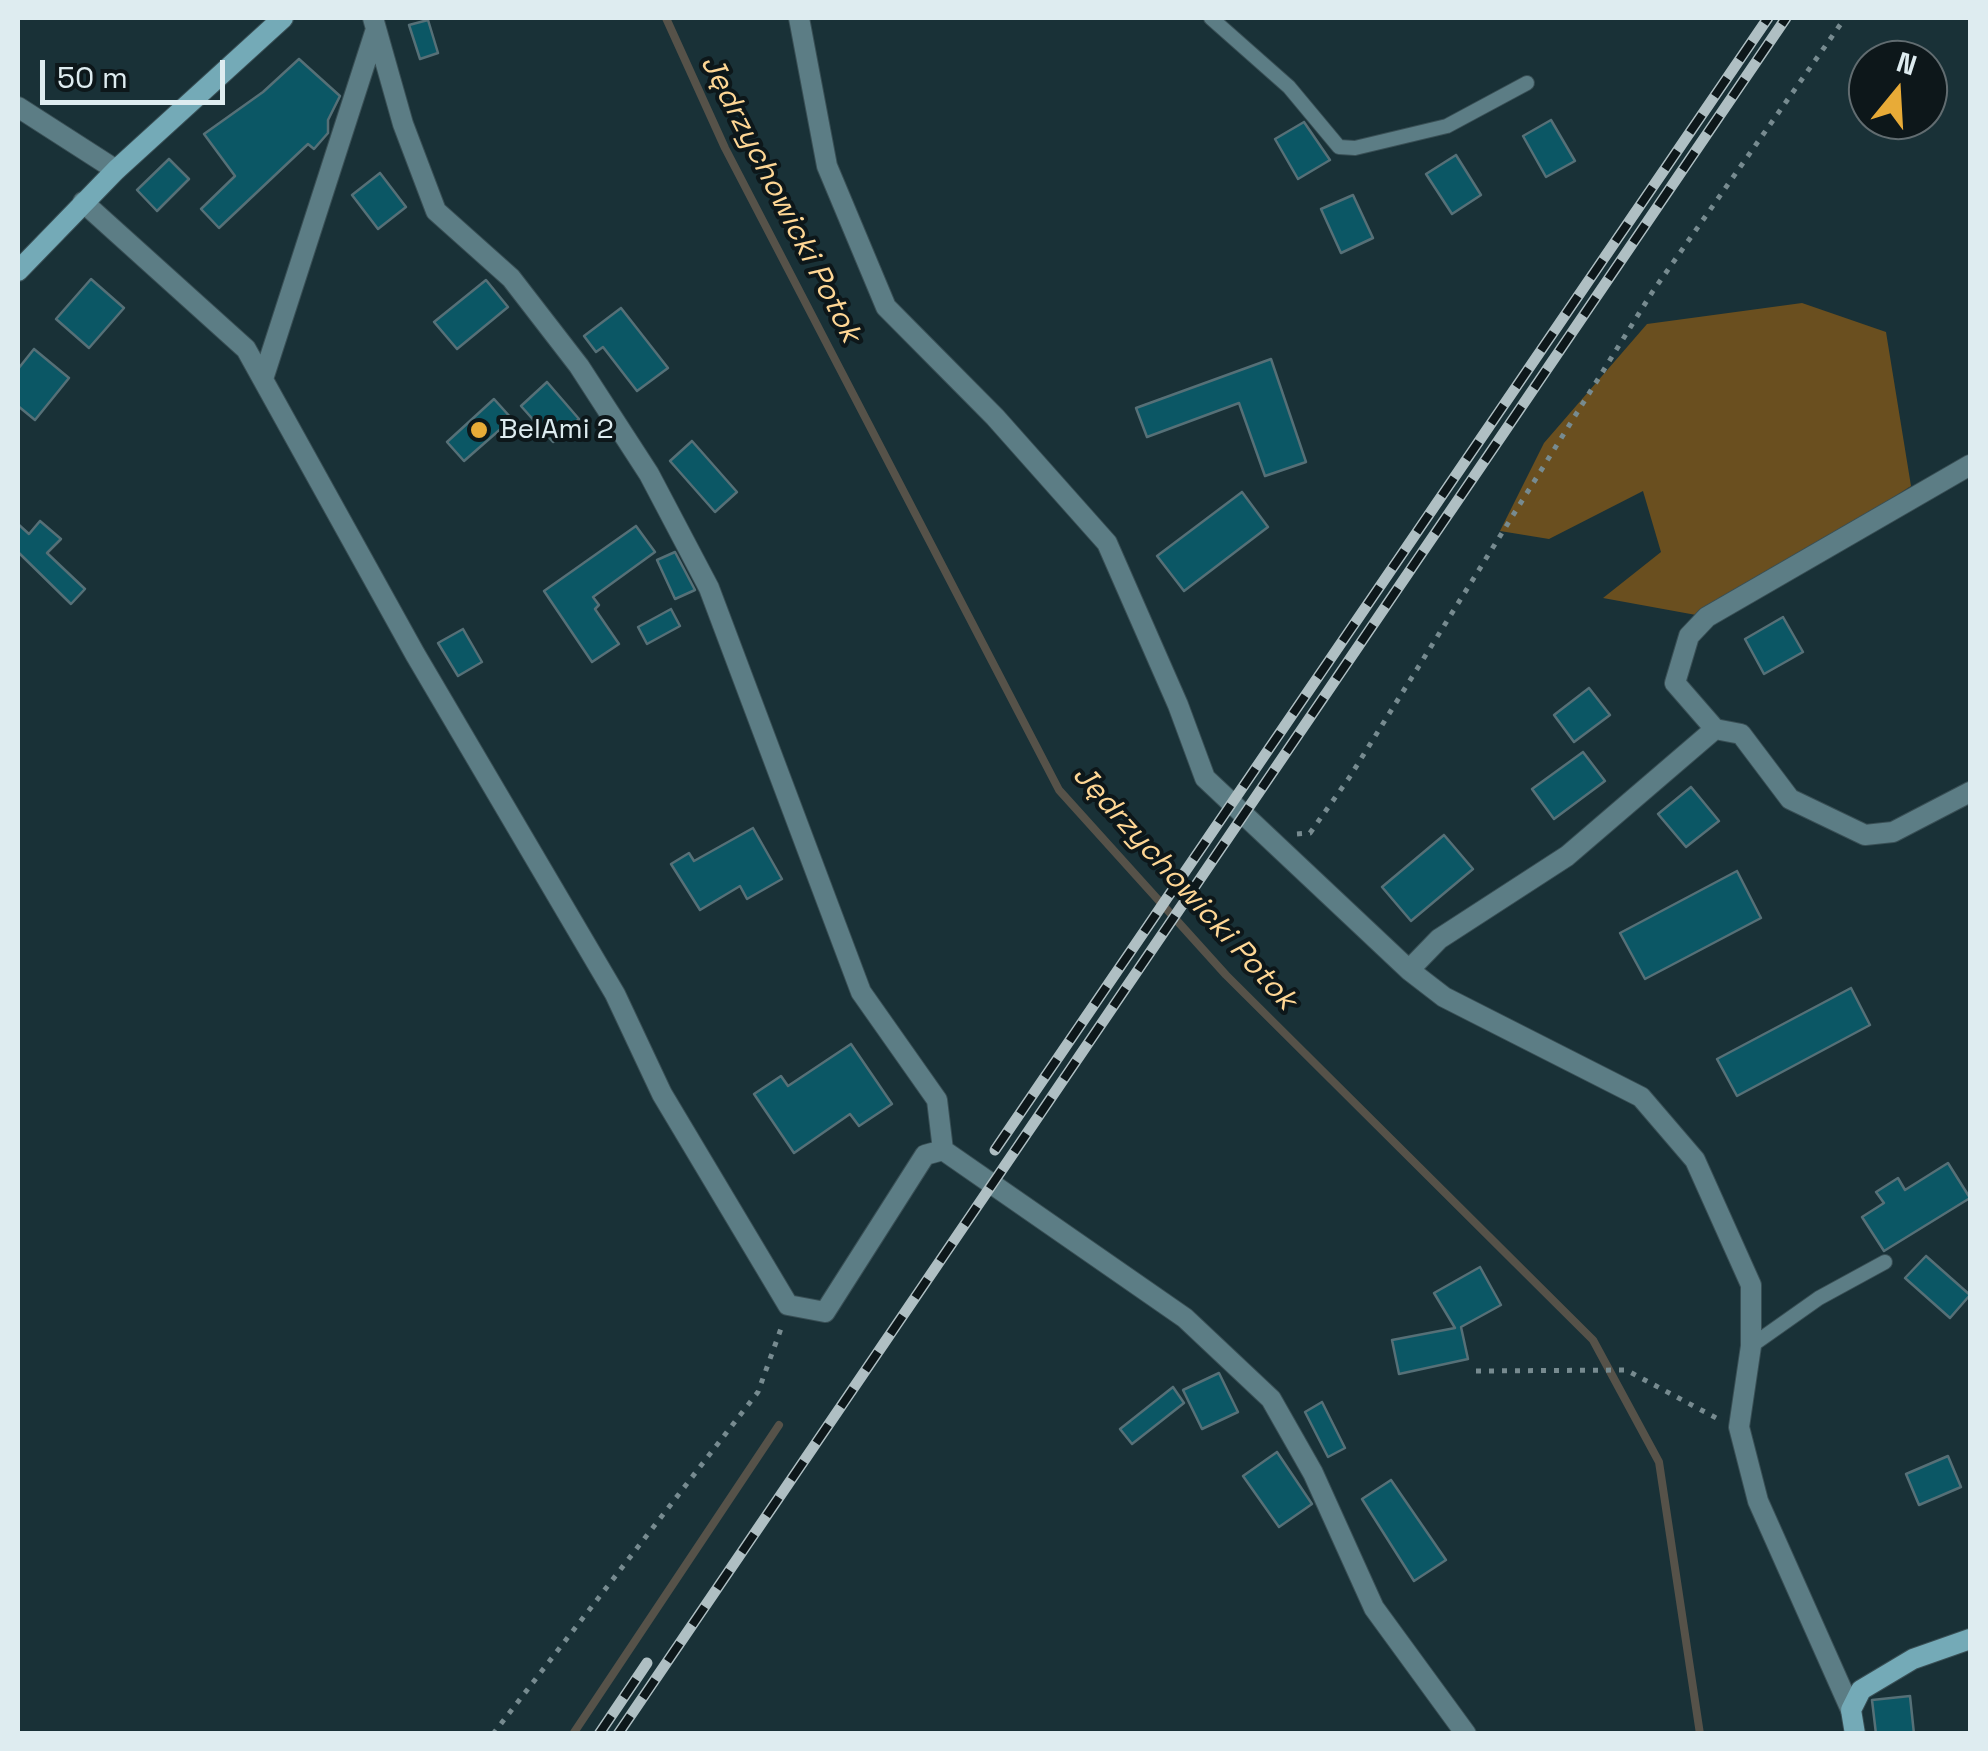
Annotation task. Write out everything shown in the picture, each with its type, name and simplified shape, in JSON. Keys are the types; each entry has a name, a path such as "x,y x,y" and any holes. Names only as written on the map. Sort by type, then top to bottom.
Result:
{"main road":[{"path":"18,271 116,170 283,18"},
{"path":"1855,1734 1851,1710 1861,1690 1913,1660 1970,1639"}],"street":[{"path":"799,18 826,166 886,306 995,418 1107,543 1178,705 1204,778 1264,837 1444,997 1641,1097 1695,1160 1751,1284 1751,1346 1740,1427 1758,1501 1851,1710"},
{"path":"263,379 374,24"},
{"path":"374,24 402,124 436,211 511,278 579,366 649,474 709,588 861,992 936,1100 943,1150 1185,1318 1271,1400 1313,1473 1374,1608 1466,1734"},
{"path":"18,107 116,170"},
{"path":"83,202 246,349 415,654 614,994 662,1094 788,1305 825,1312 924,1155 943,1150"},
{"path":"1970,465 1707,617 1690,636 1675,683 1715,728 1741,734 1790,799 1865,835 1893,832 1970,792"},
{"path":"1410,970 1439,939 1567,856 1715,728"}],"lane":[{"path":"1211,18 1289,88 1339,147 1355,148 1447,126 1526,83"},
{"path":"1751,1346 1819,1298 1885,1262"}],"path":[{"path":"1264,837 1310,833 1320,819 1653,292 1845,18"},
{"path":"493,1734 758,1392 788,1305"},
{"path":"1476,1372 1626,1370 1740,1427"}],"shaded area":[{"path":"1802,303 1886,332 1911,486 1707,617 1603,598 1661,552 1643,491 1549,539 1500,531 1544,443 1647,324"}],"building":[{"path":"428,20 438,53 420,59 409,25"},
{"path":"299,59 340,96 328,120 328,133 314,149 308,144 219,228 201,209 235,176 204,134 263,92"},
{"path":"1551,120 1575,161 1546,177 1523,136"},
{"path":"1304,122 1330,160 1298,179 1275,139"},
{"path":"1456,155 1481,195 1452,214 1426,174"},
{"path":"169,159 189,179 157,211 137,190"},
{"path":"380,173 406,207 378,229 352,195"},
{"path":"1353,195 1373,238 1341,253 1321,209"},
{"path":"91,279 124,308 89,348 56,319"},
{"path":"486,280 508,307 457,349 434,322"},
{"path":"621,308 668,368 637,391 603,347 596,352 584,336"},
{"path":"34,349 69,378 35,420 18,406 18,369"},
{"path":"1271,359 1306,462 1265,476 1239,403 1147,437 1136,408"},
{"path":"547,382 579,419 553,442 521,406"},
{"name":"BelAmi 2","path":"494,399 512,419 464,461 447,442"},
{"path":"692,441 737,492 715,512 670,461"},
{"path":"1242,492 1268,527 1184,591 1157,556"},
{"path":"40,521 61,539 47,553 85,589 71,604 18,552 18,524 29,534"},
{"path":"636,526 655,552 593,597 599,605 595,609 619,644 592,662 544,591"},
{"path":"675,552 695,590 675,599 657,560"},
{"path":"671,609 680,626 647,644 638,627"},
{"path":"1783,617 1803,652 1764,674 1745,639"},
{"path":"463,629 482,662 458,676 438,643"},
{"path":"1589,688 1610,715 1574,742 1554,715"},
{"path":"1583,752 1605,781 1554,819 1532,789"},
{"path":"1691,787 1719,821 1686,847 1658,814"},
{"path":"753,828 782,879 747,899 740,886 700,910 671,864 689,853 694,861"},
{"path":"1444,835 1473,869 1411,921 1382,887"},
{"path":"1737,871 1761,918 1645,979 1620,933"},
{"path":"1851,988 1870,1025 1737,1096 1717,1059"},
{"path":"851,1044 892,1104 859,1126 850,1114 794,1153 754,1094 781,1076 788,1086"},
{"path":"1948,1163 1970,1198 1884,1251 1862,1217 1884,1203 1876,1192 1898,1178 1905,1190"},
{"path":"1926,1256 1970,1295 1950,1318 1905,1278"},
{"path":"1480,1267 1501,1305 1461,1327 1468,1359 1399,1374 1392,1340 1455,1328 1434,1293"},
{"path":"1219,1373 1238,1412 1202,1429 1183,1390"},
{"path":"1173,1387 1184,1403 1132,1444 1120,1429"},
{"path":"1322,1402 1345,1448 1328,1457 1305,1412"},
{"path":"1277,1452 1312,1504 1279,1527 1243,1476"},
{"path":"1948,1456 1961,1487 1919,1505 1906,1474"},
{"path":"1391,1480 1446,1560 1414,1581 1362,1499"},
{"path":"1910,1696 1914,1734 1876,1734 1872,1700"}],"waterway":[{"name":"Jędrzychowicki Potok","path":"666,18 725,148 1059,790 1226,975 1593,1340 1659,1462 1700,1734"},
{"path":"573,1734 779,1425"}],"railway":[{"path":"995,1150 1768,18"},
{"path":"618,1734 1786,18"},
{"path":"599,1734 647,1663"}],"place":[{"name":"BelAmi 2","path":"479,430"}]}
